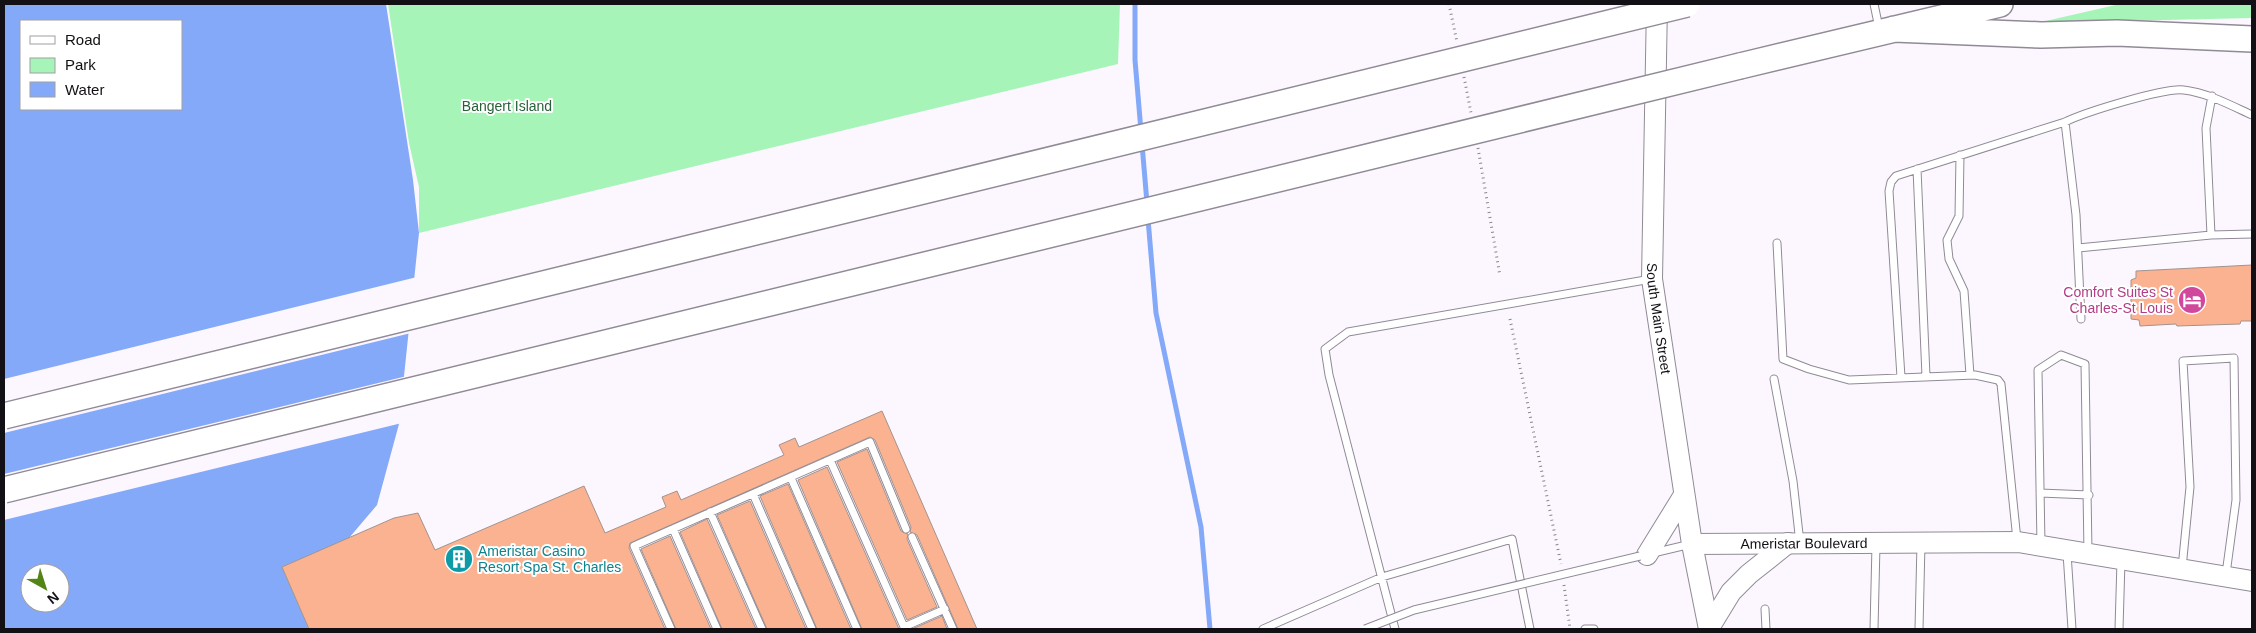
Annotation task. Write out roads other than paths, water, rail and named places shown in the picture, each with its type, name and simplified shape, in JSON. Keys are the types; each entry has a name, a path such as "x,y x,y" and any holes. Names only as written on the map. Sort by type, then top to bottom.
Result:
{"highway":[{"path":"4,416 1687,4"},
{"path":"4,490 2000,4"},
{"path":"1887,31 2042,35 2117,33 2252,39"}],"street":[{"name":"South Main Street","path":"1656,4 1652,279 1684,496 1709,629"},
{"path":"1644,555 1684,496"},
{"name":"Ameristar Boulevard","path":"1692,544 2018,542 2252,581"},
{"path":"1709,629 1731,592 1749,574 1794,543"}],"lane":[{"path":"1874,4 1887,31"},
{"path":"1901,377 1888,192 1891,182 1896,176 2065,122 2082,113 2181,89 2212,96 2252,115"},
{"path":"2211,234 2206,128 2212,96"},
{"path":"2065,122 2074,194 2081,319"},
{"path":"1960,155 1959,216 1947,240 1949,259 1964,291 1970,375"},
{"path":"1918,169 1926,376"},
{"path":"2078,248 2211,234 2252,234"},
{"path":"1777,243 1784,359 1809,369 1849,380 1970,375 1998,380 2003,390 2018,542"},
{"path":"1395,629 1329,375 1326,349 1348,332 1652,279"},
{"path":"2041,546 2038,370 2061,355 2085,364 2089,495 2088,553"},
{"path":"2182,568 2190,487 2183,361 2234,358 2236,500 2225,576"},
{"path":"1774,379 1794,480 1794,543"},
{"path":"671,629 634,546 870,442 906,529"},
{"path":"830,460 904,628 945,608"},
{"path":"791,478 857,629"},
{"path":"2040,493 2089,495"},
{"path":"753,494 812,629"},
{"path":"710,512 762,629"},
{"path":"672,529 717,629"},
{"path":"912,537 953,629"},
{"path":"1263,629 1382,577 1512,539 1530,629"},
{"path":"1874,629 1876,543"},
{"path":"1919,629 1922,543"},
{"name":"Ameristar Boulevard","path":"1365,629 1414,610 1562,573 1692,544"},
{"path":"2066,550 2072,629"},
{"path":"2119,629 2121,558"},
{"path":"1764,609 1766,629"},
{"path":"1585,629 1594,629"}],"water":[{"path":"4,4 386,4 413,180 419,233 399,424 377,505 349,538 282,567 309,629 4,629"}],"waterway":[{"path":"1135,4 1135,60 1141,131"},
{"path":"1142,144 1147,203"},
{"path":"1148,219 1156,313 1201,527 1210,629"}],"place":[{"name":"Comfort Suites St Charles-St Louis","path":"2192,300"},
{"name":"Ameristar Casino Resort Spa St. Charles","path":"459,559"}],"park label":[{"name":"Bangert Island","path":"507,106"}]}
